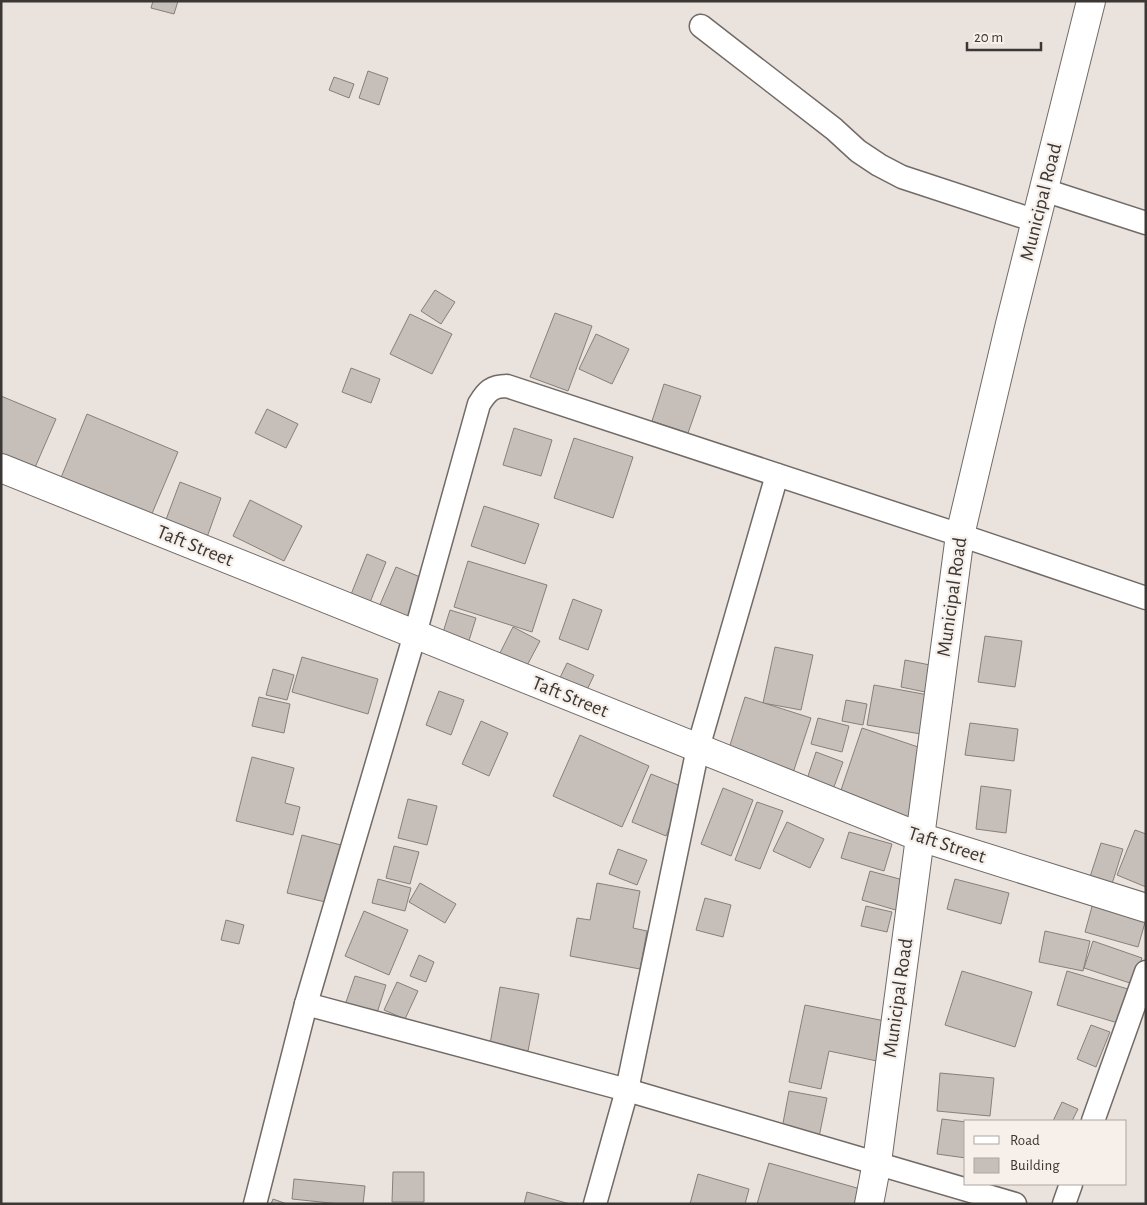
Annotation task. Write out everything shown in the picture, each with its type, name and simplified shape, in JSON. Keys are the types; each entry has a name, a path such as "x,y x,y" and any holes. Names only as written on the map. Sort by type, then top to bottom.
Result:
{"street":[{"name":"Municipal Road","path":"870,1204 960,534 1091,1"},
{"path":"701,26 879,166 902,177 1036,221"},
{"path":"1044,190 1146,223"},
{"path":"255,1204 306,1004 415,634 479,404 490,389 497,386 507,386 960,534 1146,598"},
{"name":"Taft Street","path":"1,468 920,837 1146,908"},
{"path":"595,1204 627,1090 698,748 777,475"},
{"path":"1093,1120 1146,972"},
{"path":"306,1004 627,1090 1015,1204"},
{"path":"1064,1204 1071,1185"}],"building":[{"path":"153,1 178,1 174,14 151,8"},
{"path":"368,71 388,78 379,105 359,98"},
{"path":"334,77 354,84 349,98 329,90"},
{"path":"435,290 455,302 441,324 421,311"},
{"path":"555,313 592,326 568,391 530,377"},
{"path":"410,314 452,334 432,374 390,354"},
{"path":"596,334 629,349 612,384 579,369"},
{"path":"351,368 380,379 371,403 342,392"},
{"path":"664,384 701,396 688,433 652,421"},
{"path":"1,396 56,419 30,479 1,466"},
{"path":"267,409 298,424 286,448 255,433"},
{"path":"87,414 178,452 148,523 58,485"},
{"path":"514,428 552,440 541,476 503,465"},
{"path":"574,438 633,457 613,518 554,498"},
{"path":"180,482 221,498 206,540 164,525"},
{"path":"250,500 302,526 284,561 233,536"},
{"path":"484,506 539,524 525,564 471,546"},
{"path":"367,554 386,562 369,605 350,597"},
{"path":"468,561 547,585 532,632 454,607"},
{"path":"396,567 425,579 408,619 379,607"},
{"path":"573,599 602,610 588,650 559,639"},
{"path":"450,610 476,618 466,650 440,642"},
{"path":"513,627 540,641 523,673 497,659"},
{"path":"985,636 1022,641 1015,687 978,682"},
{"path":"775,647 813,655 801,710 763,703"},
{"path":"302,657 378,679 368,714 292,692"},
{"path":"905,660 930,665 925,692 901,687"},
{"path":"567,663 594,675 585,694 558,682"},
{"path":"273,669 294,675 287,700 266,695"},
{"path":"874,685 934,696 927,735 867,725"},
{"path":"439,691 464,700 451,735 426,725"},
{"path":"259,697 290,704 284,733 252,726"},
{"path":"745,697 811,718 792,776 727,755"},
{"path":"846,700 867,704 863,725 842,721"},
{"path":"818,718 849,726 842,752 811,744"},
{"path":"481,721 508,733 489,776 462,764"},
{"path":"970,723 1018,729 1014,761 965,755"},
{"path":"862,728 924,749 925,773 907,823 838,799"},
{"path":"580,735 649,766 622,827 553,796"},
{"path":"816,752 843,762 831,795 805,785"},
{"path":"252,757 294,768 285,803 300,807 293,835 236,821"},
{"path":"651,774 686,788 666,836 632,822"},
{"path":"981,786 1011,790 1006,833 976,829"},
{"path":"723,788 753,800 731,856 701,844"},
{"path":"408,799 437,806 427,845 398,838"},
{"path":"757,802 783,811 760,869 735,860"},
{"path":"787,822 824,839 810,868 773,851"},
{"path":"1135,830 1146,834 1146,887 1117,875"},
{"path":"849,832 892,844 884,871 841,858"},
{"path":"302,835 349,847 334,904 287,893"},
{"path":"1101,843 1123,849 1111,887 1089,880"},
{"path":"394,846 419,852 410,884 386,878"},
{"path":"618,849 647,860 637,885 609,874"},
{"path":"870,871 907,881 899,911 862,900"},
{"path":"378,879 411,888 405,911 372,903"},
{"path":"955,879 1009,893 1001,924 947,909"},
{"path":"420,883 456,904 445,923 409,902"},
{"path":"597,883 640,891 633,928 647,931 640,969 570,956 577,918 590,920"},
{"path":"705,898 731,905 723,937 696,930"},
{"path":"1093,903 1146,919 1138,947 1085,932"},
{"path":"866,906 892,912 887,932 861,926"},
{"path":"364,911 408,930 389,975 345,956"},
{"path":"226,920 244,925 239,944 221,940"},
{"path":"1045,931 1090,941 1083,971 1039,962"},
{"path":"1093,941 1142,958 1133,984 1084,968"},
{"path":"419,955 434,962 426,982 410,976"},
{"path":"962,971 1032,992 1015,1047 945,1025"},
{"path":"1067,971 1128,989 1118,1023 1057,1005"},
{"path":"355,976 386,985 375,1019 344,1008"},
{"path":"397,982 418,991 405,1019 384,1010"},
{"path":"500,987 539,994 528,1051 490,1044"},
{"path":"805,1005 885,1021 877,1061 829,1051 821,1089 789,1082"},
{"path":"1091,1025 1110,1032 1096,1067 1077,1059"},
{"path":"940,1073 994,1078 990,1116 937,1111"},
{"path":"789,1091 827,1098 818,1142 781,1134"},
{"path":"1062,1102 1078,1109 1072,1120 1053,1120"},
{"path":"942,1119 964,1122 964,1158 937,1154"},
{"path":"769,1163 864,1190 860,1204 757,1204"},
{"path":"393,1172 424,1172 424,1202 392,1202"},
{"path":"698,1174 749,1189 745,1204 690,1204"},
{"path":"294,1179 365,1186 363,1204 340,1204 292,1199"},
{"path":"527,1192 570,1204 524,1204"},
{"path":"273,1199 287,1204 271,1204"}]}
